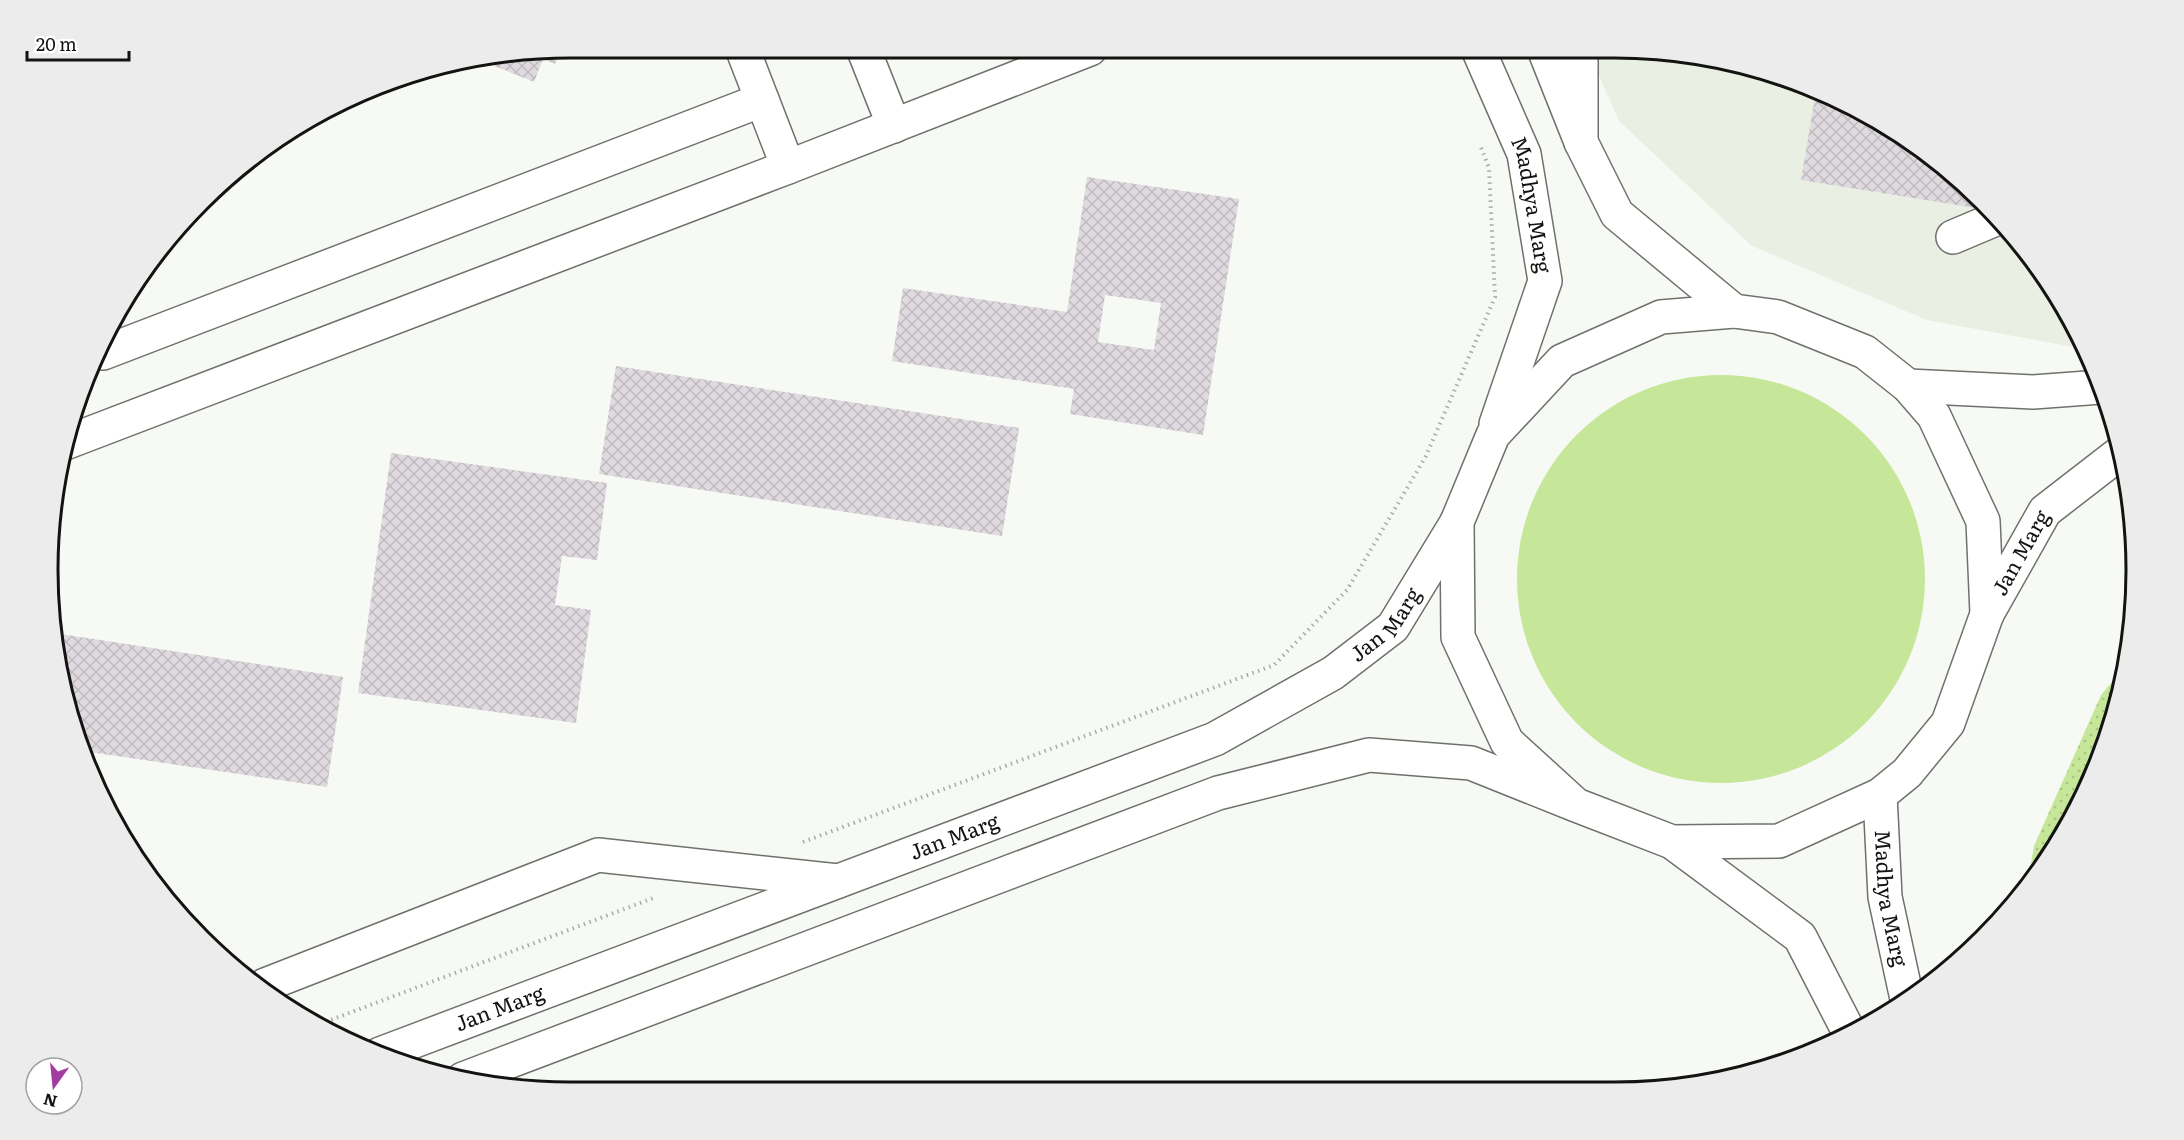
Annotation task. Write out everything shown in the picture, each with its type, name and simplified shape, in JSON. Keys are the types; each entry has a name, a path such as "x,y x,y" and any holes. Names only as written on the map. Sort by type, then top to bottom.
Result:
{"main road":[{"path":"746,58 788,167"},
{"path":"867,58 894,126"},
{"path":"76,439 1067,58"},
{"name":"Madhya Marg","path":"1457,522 1493,435 1545,281 1524,154 1482,58"},
{"path":"1548,58 1581,142 1617,214 1734,311"},
{"path":"1581,58 1581,142"},
{"path":"108,351 762,100"},
{"path":"1953,237 1989,222"},
{"path":"1493,435 1563,361 1661,317 1734,311 1778,317 1865,352 1908,386 1934,416 1983,521 1987,614 1948,723 1907,773 1880,795 1779,841 1672,842"},
{"path":"1908,386 2032,392 2092,388"},
{"name":"Jan Marg","path":"1987,614 2045,511 2113,458"},
{"path":"1457,522 1458,637 1507,742 1576,804"},
{"name":"Jan Marg","path":"392,1049 1215,739 1333,674 1393,627 1457,522"},
{"path":"478,1073 1218,794 1369,755 1471,763 1672,842 1800,937 1846,1026"},
{"name":"Madhya Marg","path":"1880,795 1886,897 1904,991"},
{"path":"269,983 598,855 838,881"}],"path":[{"path":"797,844 1274,664 1347,590 1426,456 1495,297 1489,168 1476,136"},
{"path":"329,1021 664,894"}],"shaded area":[{"path":"1591,58 1647,60 1714,68 1778,86 1840,111 1870,127 1925,164 1976,208 2020,259 2057,314 2075,347 1927,320 1752,246 1619,121"}],"green space":[{"path":"1721,375 1761,379 1799,390 1834,409 1865,435 1891,466 1910,501 1921,539 1925,579 1921,619 1910,657 1891,692 1865,723 1834,749 1799,768 1761,779 1721,783 1681,779 1643,768 1608,749 1577,723 1551,692 1532,657 1521,619 1517,579 1521,539 1532,501 1551,466 1577,435 1608,409 1643,390 1681,379"},
{"path":"2114,680 2087,766 2057,826 2031,866 2034,846 2101,695"}],"building":[{"path":"557,59 555,64 544,60"},
{"path":"543,60 534,82 492,65"},
{"path":"1815,99 1870,127 1898,145 1951,185 1976,208 1801,180"},
{"path":"1087,177 1239,199 1203,435 1070,414 1074,389 892,361 903,288 1067,312","holes":["1105,295 1161,303 1154,350 1098,342"]},
{"path":"616,366 1019,428 1002,536 599,474"},
{"path":"391,453 607,483 597,560 562,556 555,605 591,610 576,723 358,693"},
{"path":"63,634 343,677 327,787 92,752 76,702"}]}
